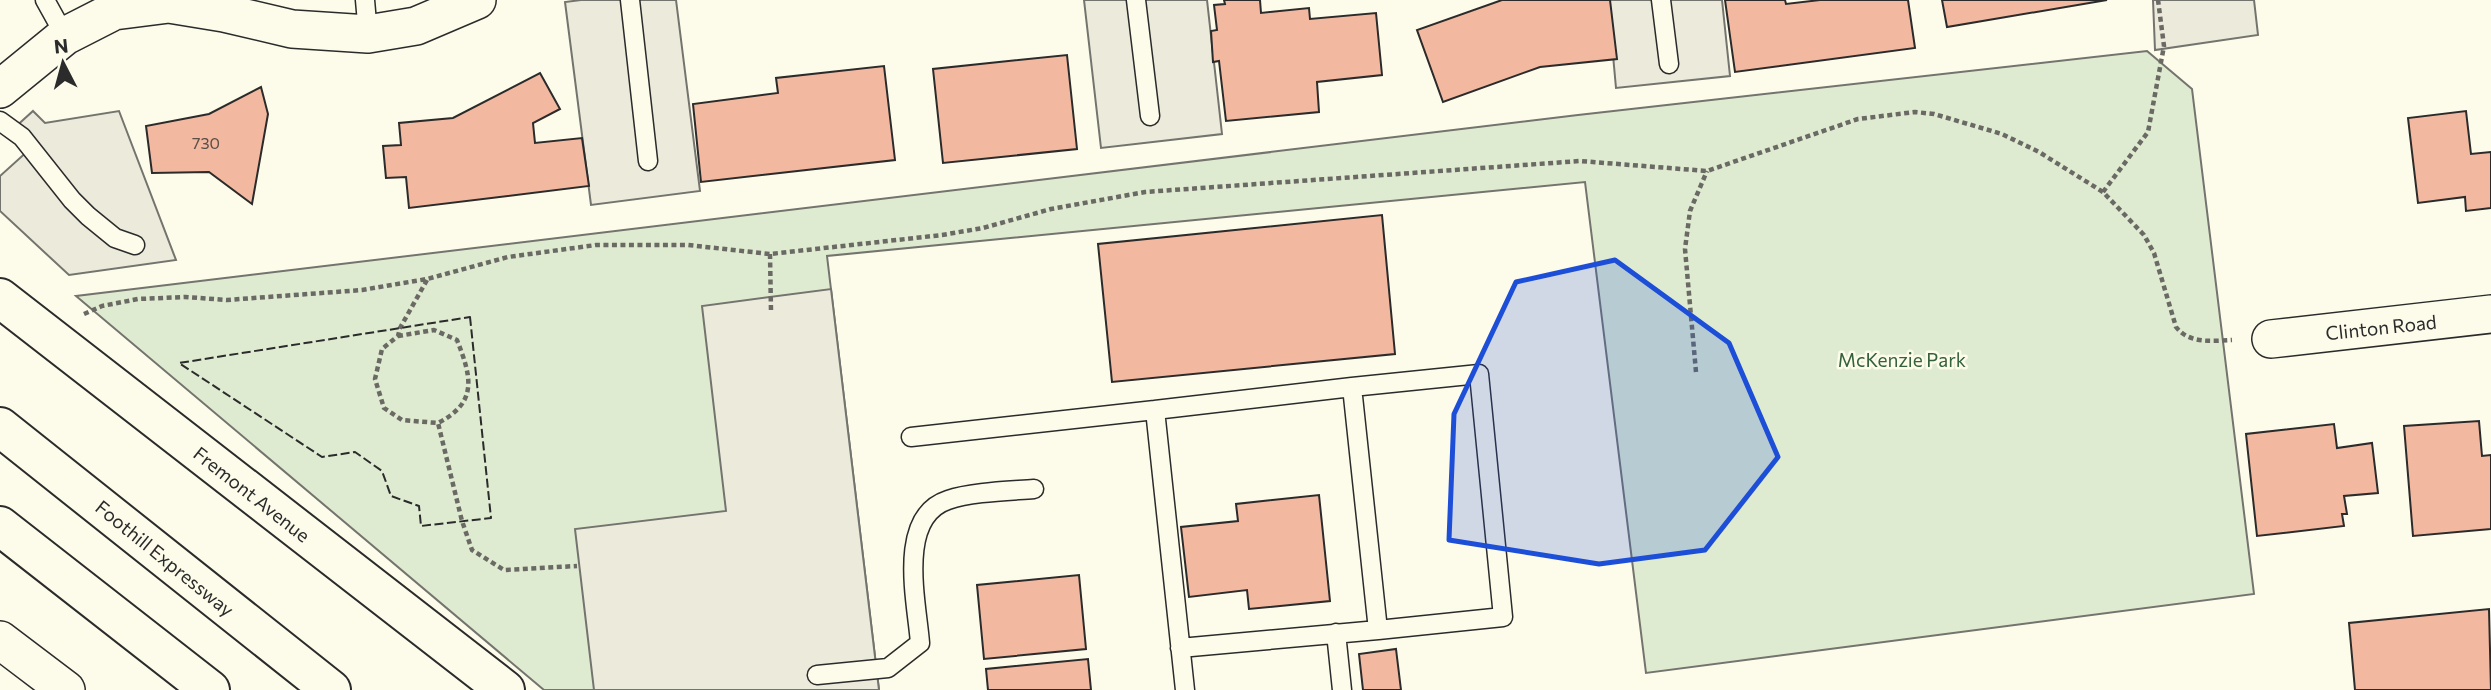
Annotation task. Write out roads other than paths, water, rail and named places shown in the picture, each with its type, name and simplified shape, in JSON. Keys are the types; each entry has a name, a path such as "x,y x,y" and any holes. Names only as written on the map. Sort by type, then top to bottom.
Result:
{"main road":[{"name":"Fremont Avenue","path":"0,298 505,690"},
{"name":"Foothill Expressway","path":"0,427 331,690"},
{"path":"0,526 210,690"}],"street":[{"path":"0,89 65,36 114,11 169,4 224,13 292,29 366,17 416,26 477,0"},
{"name":"Clinton Road","path":"2271,339 2491,314"},
{"path":"0,640 66,690"}],"lane":[{"path":"45,0 65,36"},
{"path":"630,0 648,161"},
{"path":"1136,0 1150,116"},
{"path":"1661,0 1669,64"},
{"path":"0,121 22,137 88,216 115,238 135,245"},
{"path":"911,437 1479,374 1503,617 1180,648"},
{"path":"1352,387 1378,630"},
{"path":"1155,410 1185,690"},
{"path":"817,675 888,668 920,643 911,566 920,526 931,508 948,500 1034,489"},
{"path":"1336,633 1342,690"}],"park label":[{"name":"McKenzie Park","path":"1902,359"}]}
